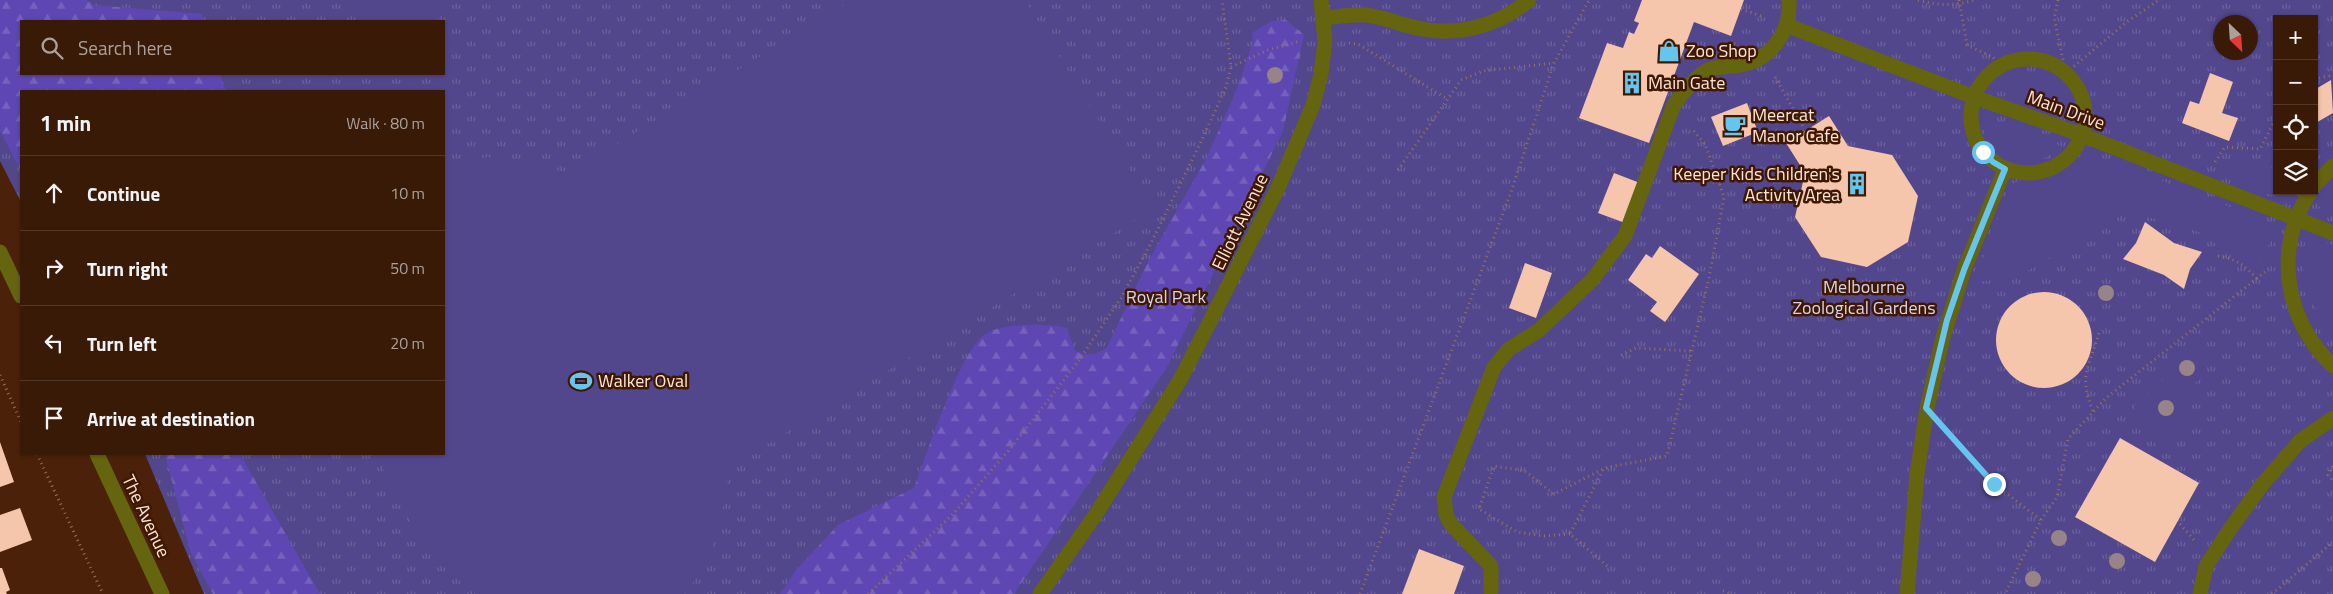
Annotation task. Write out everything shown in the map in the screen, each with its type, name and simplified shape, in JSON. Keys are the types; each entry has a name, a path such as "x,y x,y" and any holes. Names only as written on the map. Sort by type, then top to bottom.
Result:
{"street":[{"name":"Elliott Avenue","path":"1040,594 1096,514 1180,380 1278,188 1313,105 1322,74 1325,41 1322,0"},
{"path":"1324,18 1366,15 1423,30 1460,30 1497,20 1529,0"},
{"path":"1491,591 1491,566 1459,535 1446,515 1444,497 1448,482 1490,374 1512,346 1538,331 1592,280 1625,236 1673,107 1682,94 1710,69 1745,65 1763,57 1779,42 1786,25 1790,0"},
{"name":"Main Drive","path":"1786,25 1974,97 2082,135 2333,233"},
{"path":"2034,59 2052,64 2066,73 2077,86 2084,102 2086,119 2082,135 2068,157 2047,170 2022,173 2005,169 1987,157 1975,139 1971,118 1974,97 1985,79 2000,66 2017,60 2034,59"},
{"path":"2318,182 2333,166"},
{"path":"1907,594 1917,474 1926,408 1947,320 1964,270 2005,169"},
{"path":"2309,195 2295,219 2288,258 2288,279 2299,319 2308,338 2333,366"},
{"path":"0,252 20,294"},
{"path":"2200,594 2206,566 2261,486 2300,441 2333,418"},
{"name":"The Avenue","path":"97,455 162,594"}],"path":[{"path":"868,594 968,498 1010,449 1088,348 1125,292 1152,242 1220,102 1231,67 1222,0"},
{"path":"1360,594 1511,192 1554,63 1589,0"},
{"path":"1918,0 1935,5 1974,0"},
{"path":"2058,0 2054,18 2066,73 2128,21 2159,0"},
{"path":"1959,2 1967,45 1993,57 2000,66"},
{"path":"1231,67 1284,44 1304,40 1358,44 1447,99"},
{"path":"1763,57 1804,128"},
{"path":"1398,170 1461,80 1483,70 1554,63"},
{"path":"2318,78 2333,75"},
{"path":"1607,566 1570,534 1544,536 1517,532 1479,509 1494,466 1525,471 1554,494 1604,468 1667,456 1709,278 1724,197 1705,144 1673,107"},
{"path":"2203,182 2225,147 2260,149 2273,124"},
{"path":"2218,256 2234,259 2244,265 2258,278"},
{"path":"2005,594 2041,520 2056,497 2068,440 2106,398 2258,278 2288,258"},
{"path":"2093,412 2086,394 2085,381 2100,329"},
{"path":"1621,355 1636,348 1691,351"},
{"path":"0,375 20,420"},
{"path":"1926,408 1994,484 2041,520"},
{"path":"37,455 103,594"},
{"path":"2333,466 2328,475 2333,482"},
{"path":"1570,534 1604,468"},
{"path":"2272,594 2333,542"},
{"path":"1723,591 1731,594"}],"green space":[{"name":"Royal Park","path":"0,0 2333,0 2333,594 204,594 145,455 445,455 445,90 20,90 20,200 0,161"},
{"path":"0,0 86,0 94,5 202,14 204,20 20,20 20,75 220,75 226,90 20,90 20,169 0,131"},
{"path":"353,0 430,0 439,20 362,20"},
{"path":"852,0 1025,0 1153,209 728,468 724,502 716,535 703,566 684,594 476,594 444,566 417,531 395,493 378,455 445,455 445,169 475,159 491,157 521,160 568,174"},
{"path":"1286,20 1304,35 1283,131 1167,367 1014,594 780,594 797,569 838,525 914,488 954,382 975,345 984,335 991,331 1012,326 1059,326 1067,328 1075,351 1092,354 1107,347 1150,258 1206,159 1237,89 1253,41 1252,33 1272,21"},
{"path":"2028,72 2046,76 2066,92 2072,108 2072,117 1995,88 2009,76"},
{"path":"1983,116 2060,146 2051,154 2031,162 2020,162 2010,159 1992,145 1983,128"},
{"path":"2083,154 2091,154 2259,218 2269,232 2271,241 2256,263 2243,253 2216,249 2214,237 2162,220 2141,216 2113,216 2090,234 2015,278 1974,282 2010,186 2021,180 2054,174"},
{"path":"2235,164 2260,168 2273,167 2273,194 2253,189 2230,179 2227,170"},
{"path":"2333,186 2333,212 2318,206 2324,195"},
{"path":"2307,237 2333,245 2333,331 2317,311 2307,287 2303,263"},
{"path":"2189,345 2200,351 2206,370 2187,395 2187,415 2184,428 2177,436 2152,440 2144,434 2136,422 2135,408 2142,397 2164,379 2166,360 2172,352"},
{"path":"165,455 241,455 320,594 213,594 190,551"}],"building":[{"name":"Main Gate","path":"1642,0 1744,0 1731,36 1694,22 1649,143 1579,118 1607,43 1623,48 1629,32 1634,34 1639,23 1634,21"},
{"path":"2210,73 2233,82 2222,113 2238,118 2229,141 2182,123 2190,101 2199,104"},
{"path":"2331,80 2333,113 2318,122 2318,105 2318,88"},
{"name":"Meercat Manor Cafe","path":"1747,103 1758,132 1723,146 1711,117"},
{"name":"Keeper Kids Children's Activity Area","path":"1829,116 1848,146 1892,155 1918,196 1908,242 1867,267 1821,257 1795,217 1805,173 1786,143"},
{"path":"1614,173 1640,183 1625,223 1598,213"},
{"path":"2145,222 2174,243 2202,252 2190,269 2184,289 2164,275 2123,259 2136,243"},
{"path":"1660,246 1699,274 1665,322 1650,311 1657,302 1628,280 1646,254 1652,258"},
{"path":"1525,263 1552,273 1536,318 1509,308"},
{"path":"2044,292 2062,295 2078,306 2089,322 2092,340 2089,358 2078,374 2062,385 2044,388 2026,385 2010,374 1999,358 1996,340 1999,322 2010,306 2026,295"},
{"path":"2120,438 2199,483 2155,562 2075,517"},
{"path":"0,442 14,482 0,487"},
{"path":"20,508 32,540 0,552 0,515"},
{"path":"1419,549 1464,566 1454,594 1402,594"},
{"path":"0,568 2,568 10,590 6,592 7,594 0,594"}],"place":[{"name":"Zoo Shop","path":"1669,51"},
{"name":"Main Gate","path":"1632,83"},
{"name":"Meercat Manor Cafe","path":"1735,125"},
{"name":"Keeper Kids Children's Activity Area","path":"1857,184"},
{"name":"Walker Oval","path":"581,381"}],"route":[{"path":"1983,152 1993,162 2005,169 1964,270 1947,320 1926,408 1994,484"}],"park label":[{"name":"Melbourne Zoological Gardens","path":"1864,297"}]}
